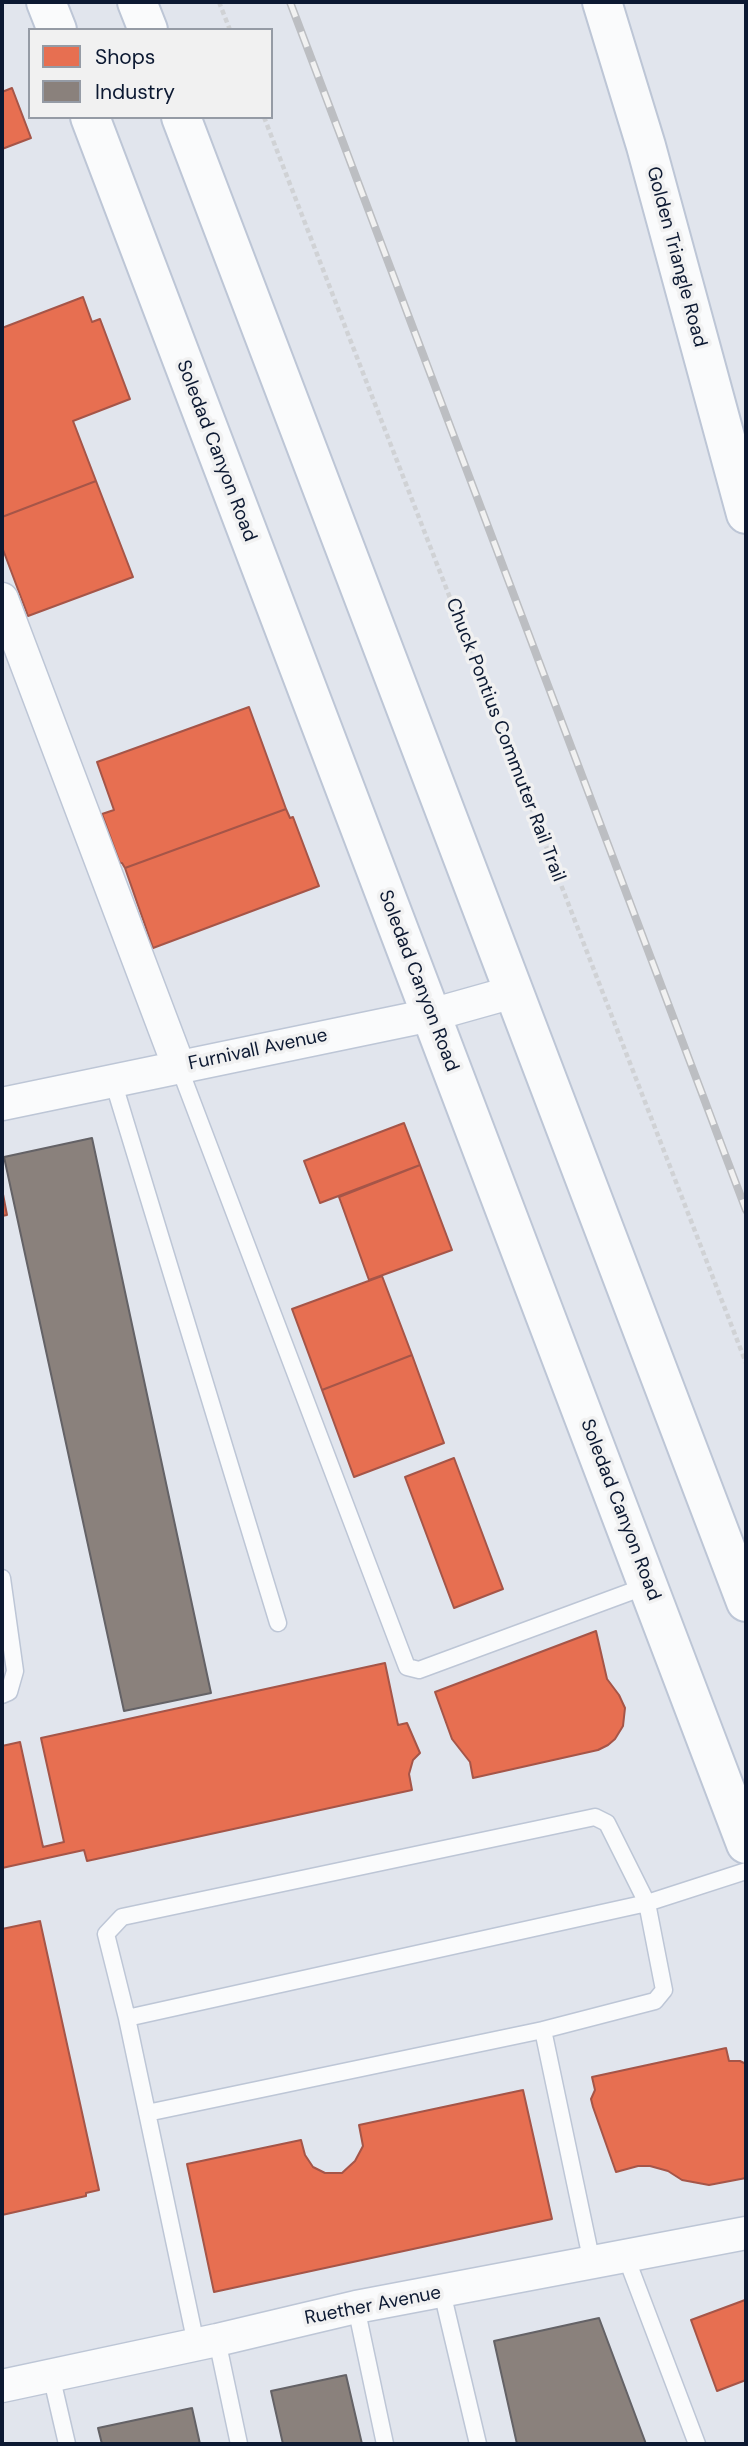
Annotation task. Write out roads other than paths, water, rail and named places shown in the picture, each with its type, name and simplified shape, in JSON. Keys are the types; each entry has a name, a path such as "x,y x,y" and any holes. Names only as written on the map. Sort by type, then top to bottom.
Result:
{"main road":[{"path":"46,2 56,28"},
{"path":"137,2 147,28"},
{"name":"Golden Triangle Road","path":"602,2 646,146 746,514"},
{"name":"Soledad Canyon Road","path":"91,119 746,1844"},
{"path":"182,119 746,1602"}],"street":[{"path":"2,598 179,1067"},
{"name":"Furnivall Avenue","path":"2,1104 431,1014 513,992"},
{"name":"Ruether Avenue","path":"2,2386 356,2307 746,2233"}],"lane":[{"path":"179,1067 407,1667 419,1670 649,1586"},
{"path":"113,1081 278,1622"},
{"path":"2,1578 15,1671 9,1692 2,1695"},
{"path":"147,2113 543,2029 655,2001 664,1990 647,1903 607,1823 594,1816 122,1917 106,1934 147,2113 206,2342 239,2444"},
{"path":"127,2018 647,1903 746,1871"},
{"path":"543,2029 592,2263"},
{"path":"626,2257 697,2444"},
{"path":"442,2292 478,2444"},
{"path":"356,2307 385,2444"},
{"path":"51,2375 67,2444"}],"railway":[{"path":"290,2 746,1210"}]}
